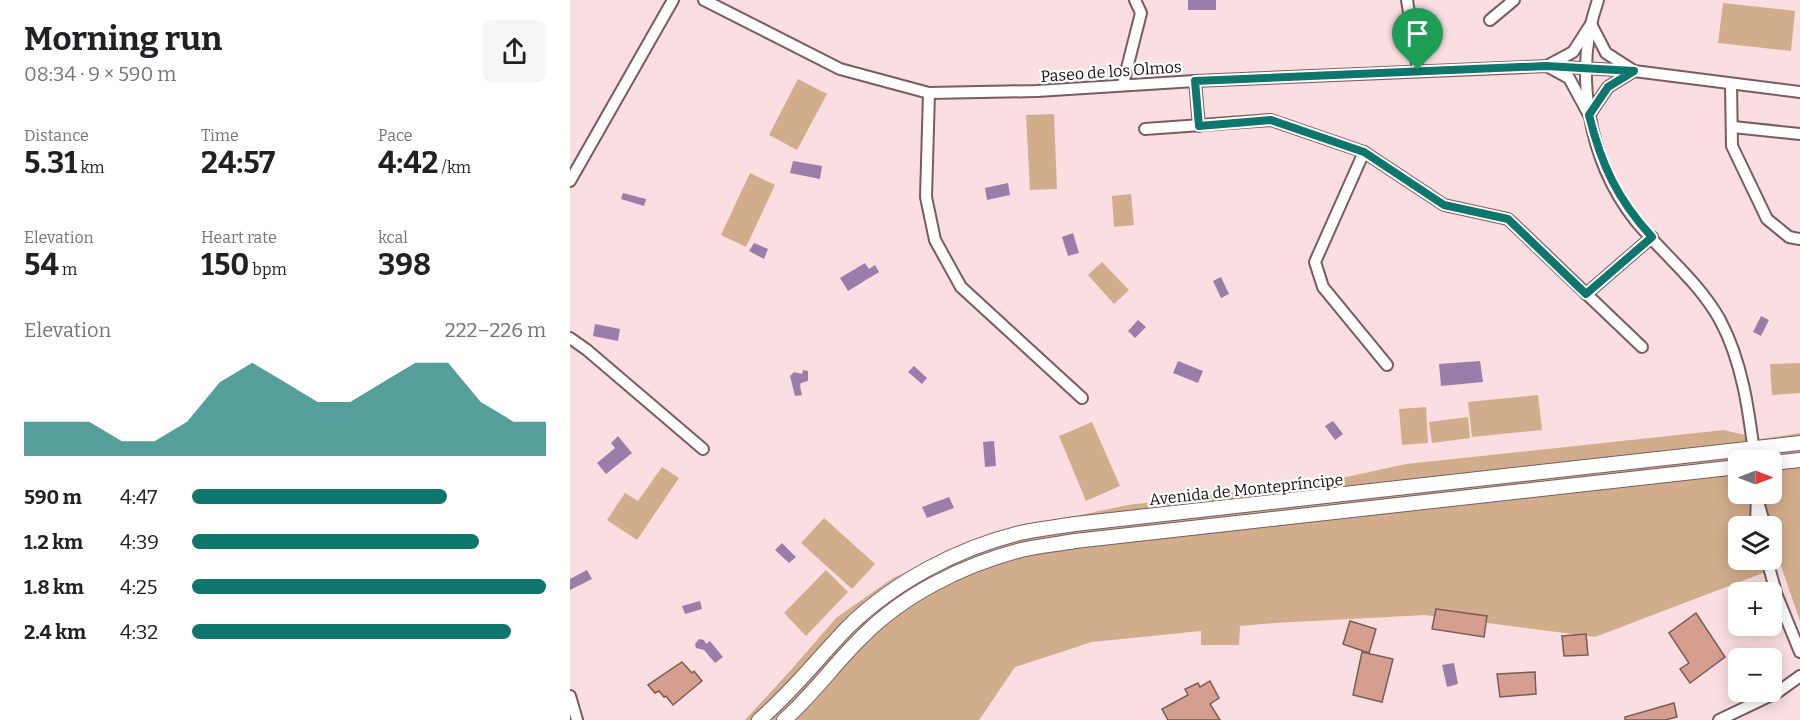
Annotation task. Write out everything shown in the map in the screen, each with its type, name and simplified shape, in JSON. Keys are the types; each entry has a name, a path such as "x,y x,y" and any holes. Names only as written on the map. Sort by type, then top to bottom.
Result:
{"street":[{"path":"570,181 673,0"},
{"name":"Paseo de los Olmos","path":"704,0 840,69 929,93 1037,91 1123,84 1546,66 1634,71 1800,92"},
{"path":"1123,84 1141,13 1135,0"},
{"path":"1407,0 1418,70"},
{"path":"1490,20 1514,0"},
{"path":"1598,0 1591,24 1586,67 1589,115 1598,152 1615,187 1635,219 1697,286 1719,319 1733,347 1746,394 1753,450"},
{"name":"Paseo de los Olmos","path":"1546,66 1573,52 1591,24 1606,53 1634,71"},
{"path":"1546,66 1569,78 1589,115"},
{"path":"1589,115 1608,87 1634,71"},
{"path":"1195,81 1199,126"},
{"path":"1731,84 1732,146 1767,219 1789,237 1800,239"},
{"path":"929,93 926,197 935,240 961,287 1082,398"},
{"path":"1145,129 1271,120 1364,152 1444,205 1508,219 1641,347"},
{"path":"1733,127 1800,134"},
{"path":"1364,152 1315,262 1323,287 1387,365"},
{"path":"1586,294 1652,237"},
{"path":"570,338 702,449"},
{"name":"Avenida de Montepríncipe","path":"1773,450 1800,443"},
{"name":"Avenida de Montepríncipe","path":"759,720 778,704 850,626 887,595 923,572 960,553 1020,533 1075,524 1728,458"},
{"path":"1782,463 1800,460"},
{"name":"Avenida de Montepríncipe","path":"783,720 864,634 895,609 939,583 988,560 1024,550 1076,540 1728,468"},
{"path":"1770,570 1777,596 1800,652"},
{"path":"1719,720 1778,692 1800,676"},
{"path":"570,696 577,720"}],"shaded area":[{"path":"1188,0 1216,0 1216,10 1188,10"},
{"path":"1723,3 1795,11 1791,51 1718,43"},
{"path":"798,79 827,94 797,150 769,135"},
{"path":"1054,114 1057,189 1030,190 1026,115"},
{"path":"793,161 822,166 820,179 790,173"},
{"path":"750,173 775,185 746,247 721,235"},
{"path":"1008,183 1010,195 987,200 985,188"},
{"path":"623,193 646,199 644,206 621,199"},
{"path":"1131,194 1134,225 1114,227 1112,196"},
{"path":"1073,233 1079,253 1068,256 1062,237"},
{"path":"754,243 768,249 764,259 749,251"},
{"path":"1102,262 1129,290 1114,304 1088,275"},
{"path":"865,263 869,269 875,265 879,272 848,291 840,278"},
{"path":"1221,277 1229,294 1221,298 1213,281"},
{"path":"1761,316 1769,320 1761,336 1753,332"},
{"path":"1138,320 1146,327 1135,338 1128,331"},
{"path":"595,324 620,329 618,341 593,336"},
{"path":"1178,361 1203,371 1198,383 1173,373"},
{"path":"1480,361 1483,382 1441,386 1439,364"},
{"path":"1800,363 1800,393 1772,395 1770,364"},
{"path":"914,366 927,378 922,384 908,372"},
{"path":"803,370 808,371 808,381 801,383 802,395 795,396 790,376 794,372 802,374"},
{"path":"1538,395 1542,430 1472,437 1468,402"},
{"path":"1426,407 1428,443 1402,445 1399,409"},
{"path":"1468,417 1470,438 1432,443 1429,422"},
{"path":"1333,421 1343,434 1335,440 1325,426"},
{"path":"1092,422 1120,486 1086,501 1059,436"},
{"path":"1724,430 1761,439 1800,433 1800,621 1782,569 1782,516 1728,516 1728,570 1771,570 1739,582 1728,582 1728,586 1595,637 1425,615 1240,626 1239,645 1201,645 1201,631 1092,642 1015,667 979,720 745,720 836,618 893,578 991,534 1128,505 1323,482 1406,464"},
{"path":"618,436 632,453 606,474 597,463 615,448 611,443"},
{"path":"994,441 996,466 985,467 983,442"},
{"path":"662,467 679,478 637,540 607,520 625,493 638,501"},
{"path":"949,497 954,508 927,518 922,507"},
{"path":"824,518 875,564 852,589 801,543"},
{"path":"782,543 796,557 789,563 775,550"},
{"path":"587,570 592,579 570,590 570,579"},
{"path":"826,570 848,592 806,636 784,613"},
{"path":"700,601 702,609 685,614 682,606"},
{"path":"699,639 704,640 706,644 710,641 723,657 715,663 704,650 696,648 695,644"},
{"path":"1454,663 1458,684 1447,687 1442,665"}],"building":[{"path":"1436,609 1487,616 1484,637 1432,629"},
{"path":"1696,613 1725,657 1690,683 1680,669 1689,663 1669,633"},
{"path":"1350,621 1376,629 1369,653 1343,644"},
{"path":"1586,634 1588,655 1564,656 1562,636"},
{"path":"1362,652 1393,659 1382,702 1353,695"},
{"path":"682,662 702,681 673,705 666,696 664,697 659,691 655,693 648,685"},
{"path":"1535,672 1536,694 1500,697 1497,674"},
{"path":"1210,681 1219,698 1210,704 1220,720 1168,720 1162,709 1188,695 1185,689 1198,683 1200,687"},
{"path":"1674,703 1677,717 1665,720 1625,720 1625,717"}],"route":[{"path":"1546,66 1634,71 1608,87 1589,115 1598,152 1615,187 1635,219 1652,237 1586,294 1508,219 1444,205 1364,152 1271,120 1199,126 1195,81 1418,70 1546,66"}]}
